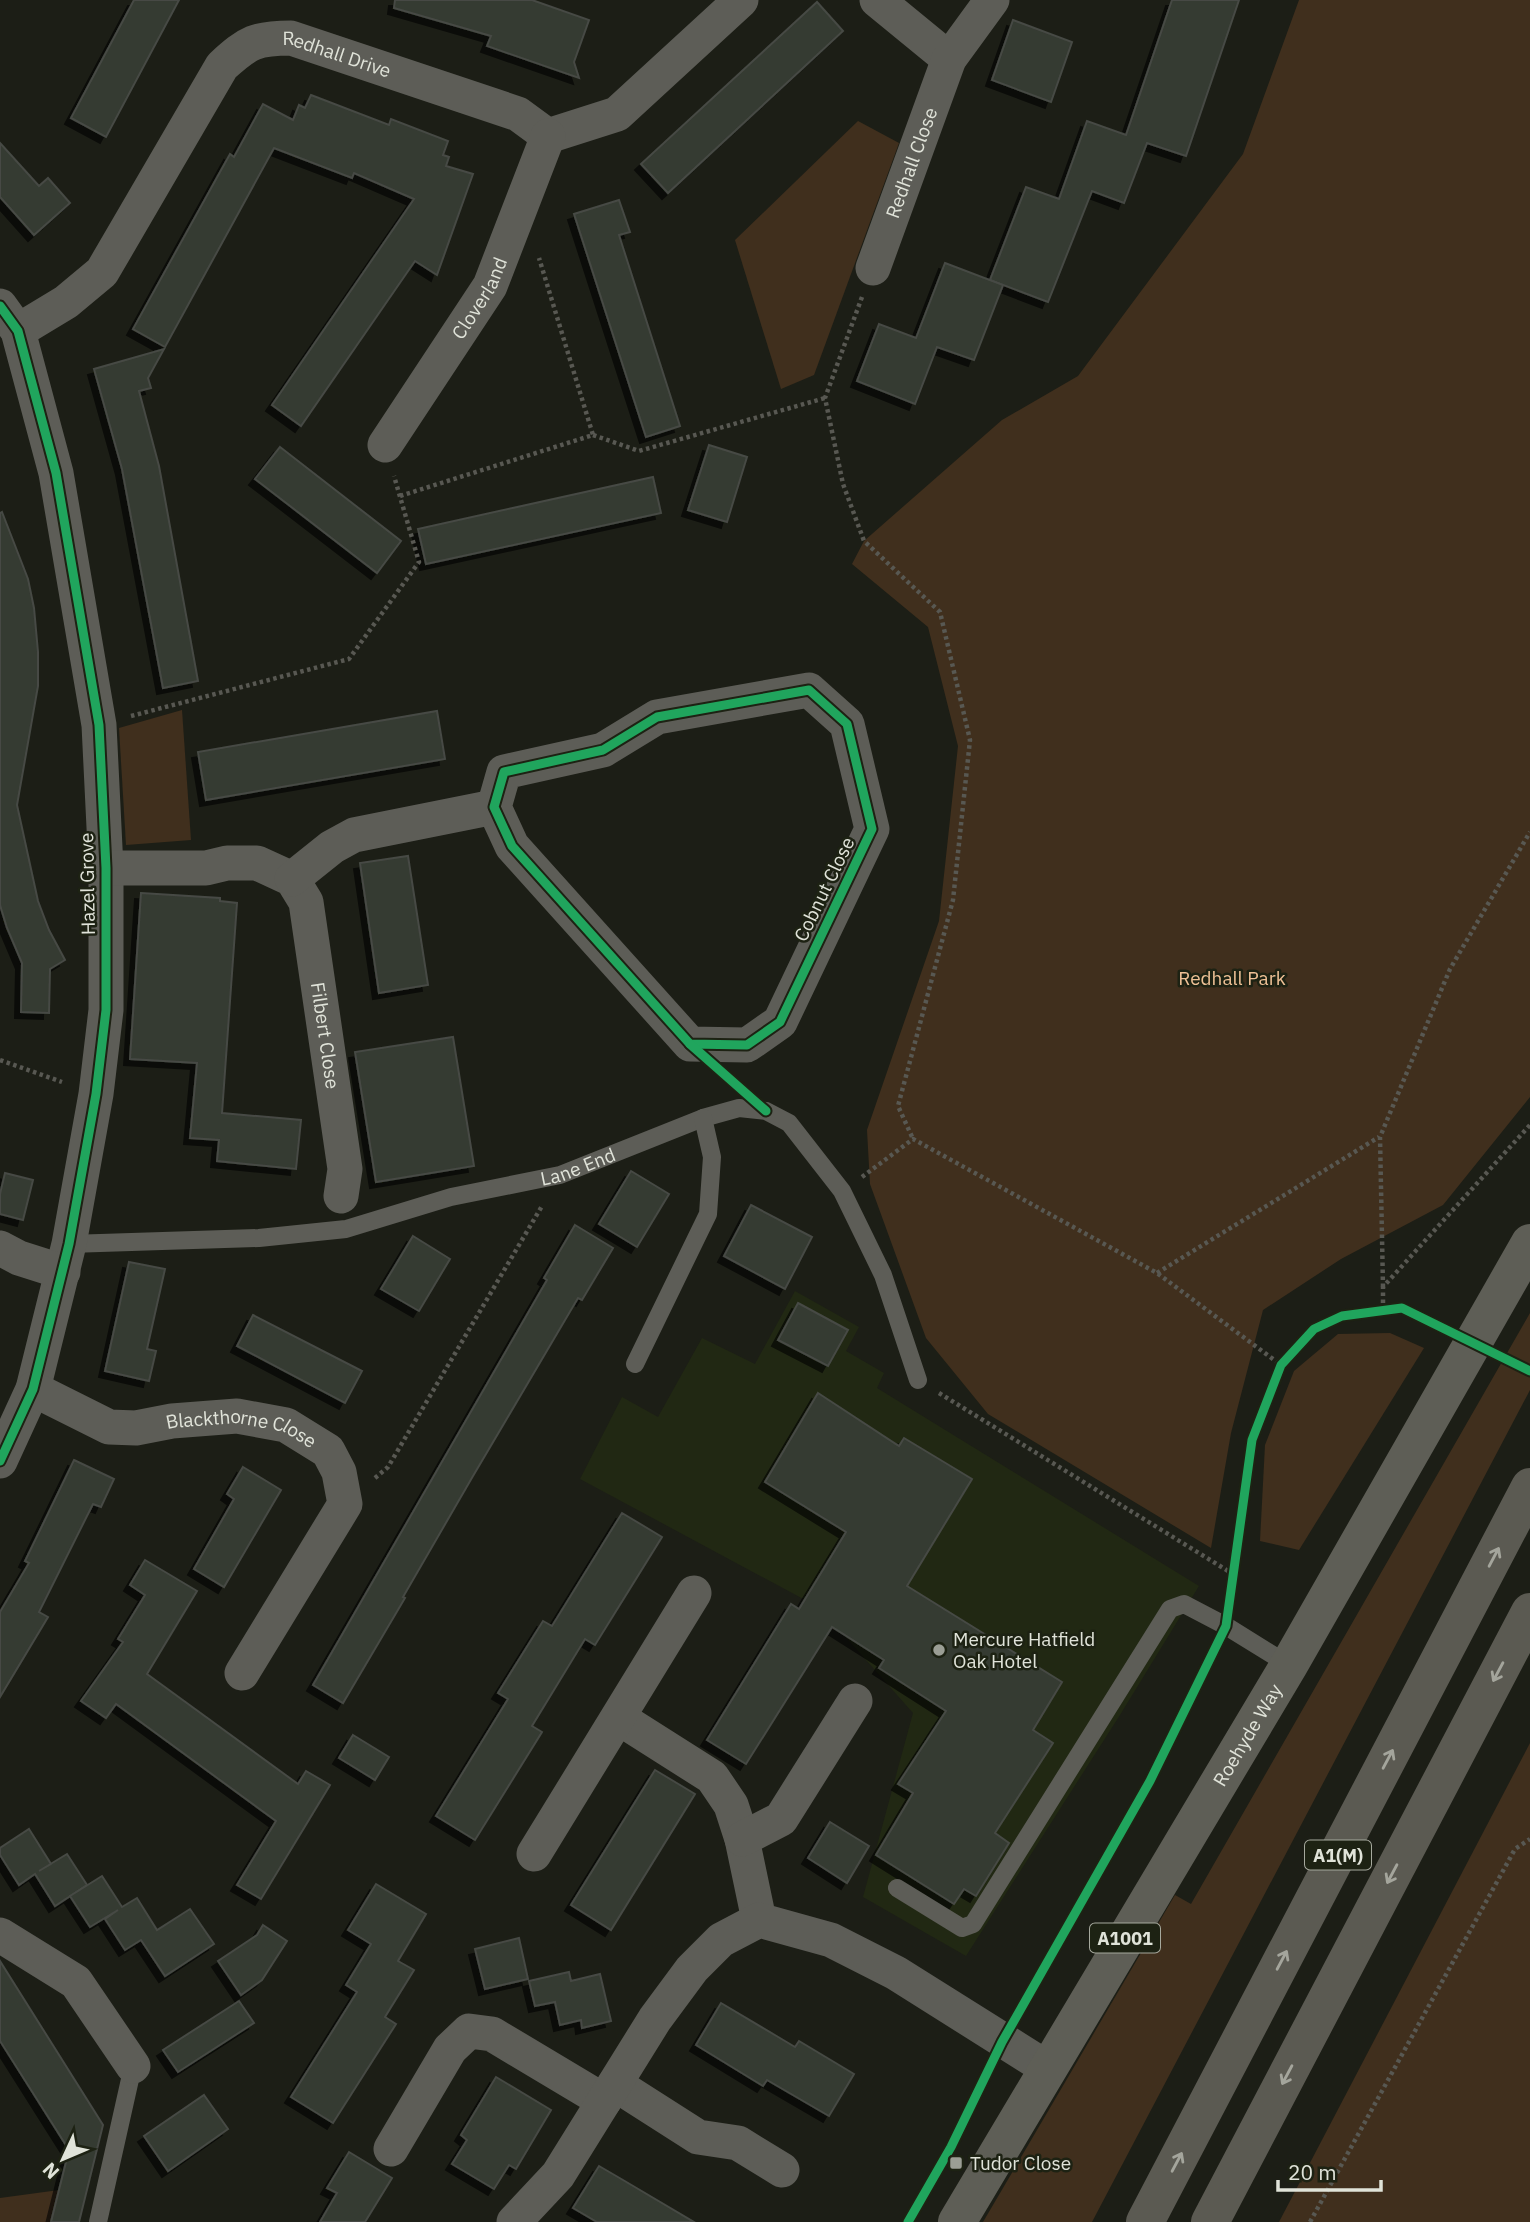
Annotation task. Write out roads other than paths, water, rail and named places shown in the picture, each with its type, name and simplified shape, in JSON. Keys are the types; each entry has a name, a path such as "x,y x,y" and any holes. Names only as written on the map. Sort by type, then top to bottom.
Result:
{"highway":[{"name":"A1(M)","path":"1145,2222 1530,1487"},
{"name":"A1(M)","path":"1210,2222 1530,1612"}],"main road":[{"name":"Roehyde Way","path":"957,2222 1289,1665 1530,1243"}],"street":[{"path":"548,136 617,114 741,0"},
{"path":"877,0 949,59"},
{"name":"Redhall Close","path":"873,268 949,59 992,0"},
{"name":"Redhall Drive","path":"9,318 66,302 102,272 222,66 244,46 266,38 291,38 518,114 548,136"},
{"name":"Cloverland","path":"385,445 490,286 548,136"},
{"name":"Hazel Grove","path":"0,1461 33,1389 66,1258 96,1094 106,1010 106,868 99,725 57,473 9,318"},
{"name":"Cobnut Close","path":"809,690 846,724 872,829 780,1022 747,1045 690,1045 512,846 494,807 504,772 603,750 657,717 809,690"},
{"path":"106,868 206,868 227,863 257,863 292,879 332,846 355,835 494,807"},
{"name":"Filbert Close","path":"292,879 306,902 345,1169 341,1196"},
{"name":"Lane End","path":"0,1248 19,1258 66,1258"},
{"name":"Blackthorne Close","path":"33,1389 109,1427 136,1428 172,1420 237,1416 286,1425 328,1451 339,1472 345,1504 242,1673"},
{"path":"534,1854 694,1593"},
{"path":"742,1839 781,1819 855,1701"},
{"path":"618,1718 712,1777 731,1805 742,1839 759,1920"},
{"path":"514,2222 558,2175 655,2019 692,1969 722,1940 759,1920 831,1940 896,1973 1047,2068"},
{"path":"0,1935 76,1982 133,2066"},
{"path":"391,2149 450,2049 469,2031 492,2034 698,2137 737,2143 782,2170"}],"lane":[{"name":"Lane End","path":"66,1258 346,1229 451,1196 560,1175 703,1118 739,1108 766,1111 789,1123 842,1191 883,1275 918,1381"},
{"path":"635,1364 708,1214 712,1157 703,1118"},
{"path":"897,1888 962,1928 973,1924 1170,1609 1184,1604 1289,1665"},
{"path":"98,2222 133,2066"}],"place":[{"name":"Mercure Hatfield Oak Hotel","path":"939,1650"},
{"name":"Tudor Close","path":"956,2163"}],"park label":[{"name":"Redhall Park","path":"1232,978"}]}
